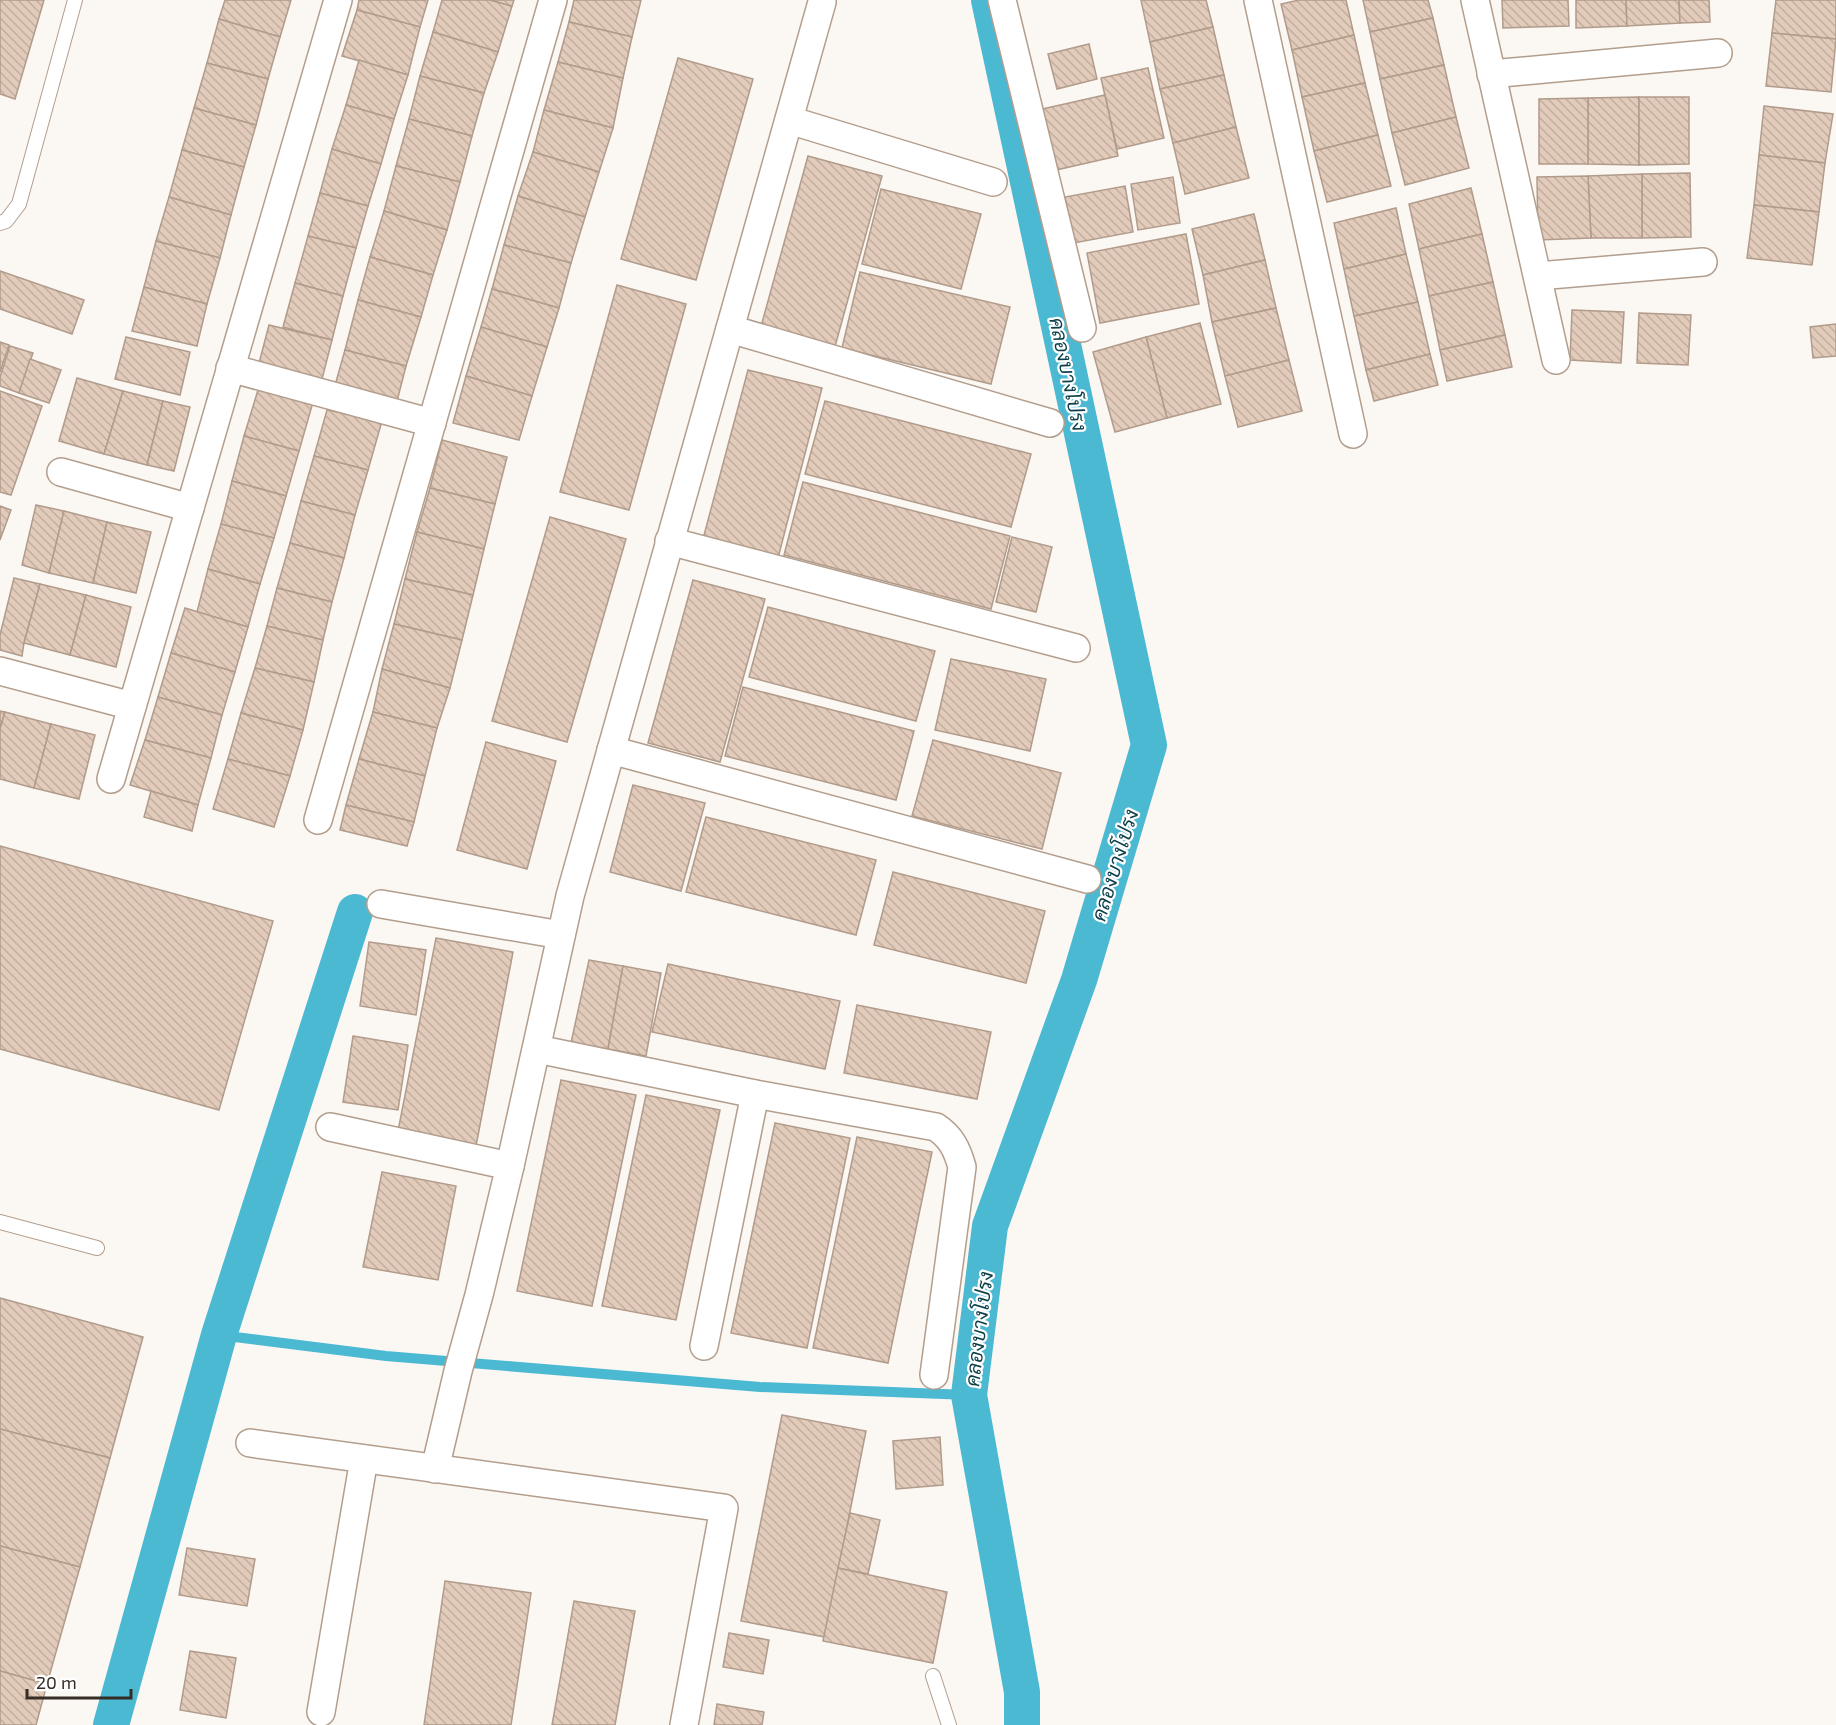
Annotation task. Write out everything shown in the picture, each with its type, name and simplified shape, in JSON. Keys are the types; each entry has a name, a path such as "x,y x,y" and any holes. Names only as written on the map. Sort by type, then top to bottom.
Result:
{"street":[{"path":"111,779 338,0"},
{"path":"318,820 554,0"},
{"path":"1002,0 1082,328"},
{"path":"1258,0 1353,434"},
{"path":"1475,0 1556,360"},
{"path":"435,1468 510,1166 570,896 821,1"},
{"path":"1491,74 1718,53"},
{"path":"789,120 993,182"},
{"path":"1538,276 1703,262"},
{"path":"730,329 1050,423"},
{"path":"230,368 432,423"},
{"path":"61,472 190,508"},
{"path":"669,542 1076,648"},
{"path":"0,671 132,706"},
{"path":"611,750 1088,879"},
{"path":"381,904 561,935"},
{"path":"537,1049 755,1094 936,1126 946,1134 954,1143 962,1167 934,1375"},
{"path":"704,1346 755,1094"},
{"path":"330,1127 510,1166"},
{"path":"250,1443 724,1508 684,1725"},
{"path":"321,1712 364,1459"}],"lane":[{"path":"0,223 6,220 19,204 75,0"},
{"path":"0,1222 97,1248"},
{"path":"933,1676 948,1725"}],"building":[{"path":"0,0 44,0 15,99 0,94"},
{"path":"225,0 291,0 280,37 219,19"},
{"path":"359,0 428,0 420,27 357,10"},
{"path":"442,0 490,0 512,6 498,52 433,32"},
{"path":"490,0 514,0 512,6"},
{"path":"574,0 641,0 632,37 569,22"},
{"path":"1141,0 1206,0 1213,27 1150,42"},
{"path":"1299,0 1346,0 1354,35 1292,50 1281,4"},
{"path":"1363,0 1428,0 1433,18 1370,32"},
{"path":"1502,0 1568,0 1569,26 1503,28"},
{"path":"1576,0 1626,0 1627,26 1576,28"},
{"path":"1626,0 1679,0 1680,23 1627,26"},
{"path":"1679,0 1709,0 1710,22 1680,23"},
{"path":"1776,0 1836,0 1836,39 1772,33"},
{"path":"357,10 420,27 408,75 342,56"},
{"path":"1433,18 1444,65 1380,79 1370,32"},
{"path":"219,19 280,37 268,79 207,63"},
{"path":"569,22 632,37 623,78 558,62"},
{"path":"1213,27 1224,75 1160,89 1150,42"},
{"path":"433,32 498,52 484,93 420,76"},
{"path":"1772,33 1836,39 1831,92 1766,86"},
{"path":"1354,35 1365,83 1302,97 1292,50"},
{"path":"1089,44 1097,79 1057,89 1048,54"},
{"path":"678,58 753,79 696,280 621,259"},
{"path":"359,60 408,75 394,119 346,105"},
{"path":"558,62 623,78 613,128 544,110"},
{"path":"207,63 268,79 256,125 194,108"},
{"path":"1444,65 1456,117 1392,133 1380,79"},
{"path":"1148,68 1164,138 1117,149 1101,78"},
{"path":"1224,75 1236,127 1173,143 1160,89"},
{"path":"420,76 484,93 472,136 409,119"},
{"path":"1365,83 1378,135 1314,151 1302,97"},
{"path":"1105,95 1118,156 1056,170 1042,109"},
{"path":"1639,97 1639,165 1588,164 1588,98"},
{"path":"1639,97 1689,97 1689,164 1639,165"},
{"path":"1588,98 1588,164 1539,164 1539,99"},
{"path":"346,105 394,119 381,164 332,149"},
{"path":"1764,106 1833,114 1825,163 1759,155"},
{"path":"194,108 256,125 244,167 182,150"},
{"path":"544,110 613,128 599,172 533,152"},
{"path":"1456,117 1469,168 1405,185 1392,133"},
{"path":"409,119 472,136 460,182 396,166"},
{"path":"1236,127 1249,178 1185,194 1173,143"},
{"path":"1378,135 1391,186 1327,202 1314,151"},
{"path":"332,149 381,164 368,206 320,193"},
{"path":"182,150 244,167 231,215 169,197"},
{"path":"533,152 599,172 585,217 518,196"},
{"path":"1759,155 1825,163 1819,212 1754,205"},
{"path":"808,156 882,176 834,350 760,330"},
{"path":"396,166 460,182 447,230 384,211"},
{"path":"1690,173 1691,237 1642,238 1642,174"},
{"path":"1642,174 1642,238 1591,238 1588,176"},
{"path":"1588,176 1591,238 1538,240 1537,177"},
{"path":"1173,177 1180,223 1138,230 1131,184"},
{"path":"1125,186 1133,232 1074,243 1065,197"},
{"path":"1471,188 1482,234 1419,249 1409,204"},
{"path":"881,189 981,214 961,289 862,264"},
{"path":"320,193 368,206 356,248 308,236"},
{"path":"518,196 585,217 571,263 504,245"},
{"path":"169,197 231,215 220,258 156,241"},
{"path":"1754,205 1819,212 1812,265 1747,258"},
{"path":"1396,208 1406,254 1344,269 1334,223"},
{"path":"384,211 447,230 433,275 370,257"},
{"path":"1254,214 1265,260 1203,275 1192,229"},
{"path":"1186,234 1199,304 1100,323 1087,253"},
{"path":"1482,234 1493,282 1429,296 1419,249"},
{"path":"308,236 356,248 343,296 295,283"},
{"path":"156,241 220,258 207,304 144,287"},
{"path":"504,245 571,263 559,308 492,289"},
{"path":"1406,254 1418,302 1354,316 1344,269"},
{"path":"370,257 433,275 421,317 358,300"},
{"path":"1265,260 1276,308 1212,322 1203,275"},
{"path":"0,271 84,300 72,334 0,309"},
{"path":"860,272 1010,307 991,384 842,348"},
{"path":"1493,282 1505,335 1440,350 1429,296"},
{"path":"295,283 343,296 332,340 283,327"},
{"path":"617,285 686,304 629,510 560,492"},
{"path":"144,287 207,304 197,346 132,331"},
{"path":"492,289 559,308 547,347 481,327"},
{"path":"358,300 421,317 406,366 345,350"},
{"path":"1418,302 1430,354 1366,370 1354,316"},
{"path":"1276,308 1289,360 1225,376 1212,322"},
{"path":"1572,310 1624,312 1621,363 1570,360"},
{"path":"1639,313 1691,315 1688,365 1637,363"},
{"path":"1200,323 1221,404 1167,418 1146,337"},
{"path":"1836,324 1836,356 1813,358 1810,327"},
{"path":"269,325 332,340 321,383 258,367"},
{"path":"481,327 547,347 532,396 466,376"},
{"path":"1505,335 1512,367 1447,381 1440,350"},
{"path":"126,337 190,352 180,395 115,379"},
{"path":"1146,337 1167,418 1115,432 1093,352"},
{"path":"0,342 9,345 0,372"},
{"path":"10,346 33,353 19,393 0,386 0,377"},
{"path":"345,350 406,366 396,405 334,389"},
{"path":"1430,354 1438,385 1374,401 1366,370"},
{"path":"30,359 61,370 49,403 19,393"},
{"path":"1289,360 1302,411 1238,427 1225,376"},
{"path":"748,370 822,388 778,558 703,539"},
{"path":"466,376 532,396 519,440 453,423"},
{"path":"77,378 123,391 104,454 59,441"},
{"path":"258,390 313,402 299,451 244,436"},
{"path":"0,391 42,406 11,495 0,492"},
{"path":"123,391 163,401 147,465 104,454"},
{"path":"163,401 190,407 174,471 147,465"},
{"path":"825,401 1031,454 1011,527 805,474"},
{"path":"327,410 382,421 368,470 314,456"},
{"path":"244,436 299,451 286,496 232,481"},
{"path":"442,440 507,457 495,504 430,488"},
{"path":"314,456 368,470 355,515 301,501"},
{"path":"232,481 286,496 274,538 221,524"},
{"path":"803,482 1010,536 991,609 784,555"},
{"path":"430,488 495,504 484,549 417,532"},
{"path":"301,501 355,515 344,558 290,543"},
{"path":"36,505 64,511 49,573 22,565"},
{"path":"0,506 11,510 0,540"},
{"path":"64,511 107,522 93,583 49,573"},
{"path":"550,517 626,539 567,742 492,721"},
{"path":"107,522 151,532 136,593 93,583"},
{"path":"221,524 274,538 260,584 208,569"},
{"path":"417,532 484,549 473,595 405,579"},
{"path":"1012,537 1052,547 1036,612 996,602"},
{"path":"290,543 344,558 332,602 277,588"},
{"path":"208,569 260,584 248,627 197,612"},
{"path":"14,578 40,584 22,656 0,650 0,635"},
{"path":"405,579 473,595 462,640 394,624"},
{"path":"693,580 765,599 720,762 648,743"},
{"path":"40,584 86,595 70,655 24,643"},
{"path":"277,588 332,602 323,640 267,626"},
{"path":"86,595 131,607 116,667 70,655"},
{"path":"768,607 935,651 916,721 749,677"},
{"path":"185,608 248,627 235,672 171,653"},
{"path":"394,624 462,640 450,688 382,669"},
{"path":"267,626 323,640 314,682 255,668"},
{"path":"171,653 235,672 222,715 158,697"},
{"path":"951,659 1046,679 1030,751 935,730"},
{"path":"255,668 314,682 303,730 241,713"},
{"path":"382,669 450,688 437,728 373,712"},
{"path":"743,687 914,731 896,800 725,756"},
{"path":"158,697 222,715 211,758 145,740"},
{"path":"0,711 5,712 0,729"},
{"path":"5,712 51,724 34,788 0,779 0,729"},
{"path":"373,712 437,728 425,776 359,759"},
{"path":"241,713 303,730 290,776 228,759"},
{"path":"51,724 95,735 79,799 34,788"},
{"path":"145,740 211,758 198,805 130,785"},
{"path":"933,740 1061,773 1042,849 912,816"},
{"path":"486,742 556,761 527,869 457,850"},
{"path":"228,759 290,776 274,827 213,809"},
{"path":"359,759 425,776 414,822 346,805"},
{"path":"633,785 705,803 681,891 610,872"},
{"path":"151,791 198,805 192,831 144,817"},
{"path":"346,805 414,822 407,846 340,830"},
{"path":"706,817 876,860 856,935 686,892"},
{"path":"0,846 273,921 219,1110 0,1049"},
{"path":"893,872 1045,911 1026,983 874,945"},
{"path":"436,938 513,952 476,1146 398,1131"},
{"path":"369,942 426,950 416,1015 360,1006"},
{"path":"589,960 623,966 608,1049 571,1043"},
{"path":"668,964 840,1001 825,1069 652,1032"},
{"path":"623,966 661,973 646,1056 608,1049"},
{"path":"857,1005 991,1032 977,1099 844,1073"},
{"path":"353,1036 408,1045 398,1110 343,1102"},
{"path":"561,1080 636,1095 592,1306 517,1291"},
{"path":"646,1095 720,1110 676,1320 602,1306"},
{"path":"775,1123 850,1138 807,1348 731,1333"},
{"path":"857,1137 932,1152 888,1363 813,1348"},
{"path":"382,1172 456,1186 438,1280 363,1267"},
{"path":"0,1298 143,1337 110,1458 0,1429"},
{"path":"782,1415 866,1431 825,1637 741,1621"},
{"path":"0,1429 110,1458 80,1567 0,1546"},
{"path":"940,1437 943,1485 896,1489 893,1441"},
{"path":"850,1513 880,1520 868,1574 838,1568"},
{"path":"0,1546 80,1567 47,1684 0,1671"},
{"path":"187,1548 255,1559 247,1606 179,1595"},
{"path":"838,1568 947,1592 933,1663 823,1641"},
{"path":"445,1581 531,1593 511,1725 424,1725"},
{"path":"574,1601 635,1611 615,1725 552,1725"},
{"path":"729,1633 769,1640 763,1674 723,1667"},
{"path":"190,1651 236,1658 226,1718 180,1710"},
{"path":"0,1671 47,1684 36,1725 0,1725"},
{"path":"717,1704 764,1712 762,1725 714,1725"}],"waterway":[{"name":"คลองบางโปรง","path":"989,0 1149,745 1079,980 990,1226 969,1395 1022,1692 1022,1725"},
{"path":"111,1725 219,1335 355,912"},
{"path":"219,1335 386,1356 760,1387 969,1395"}]}
